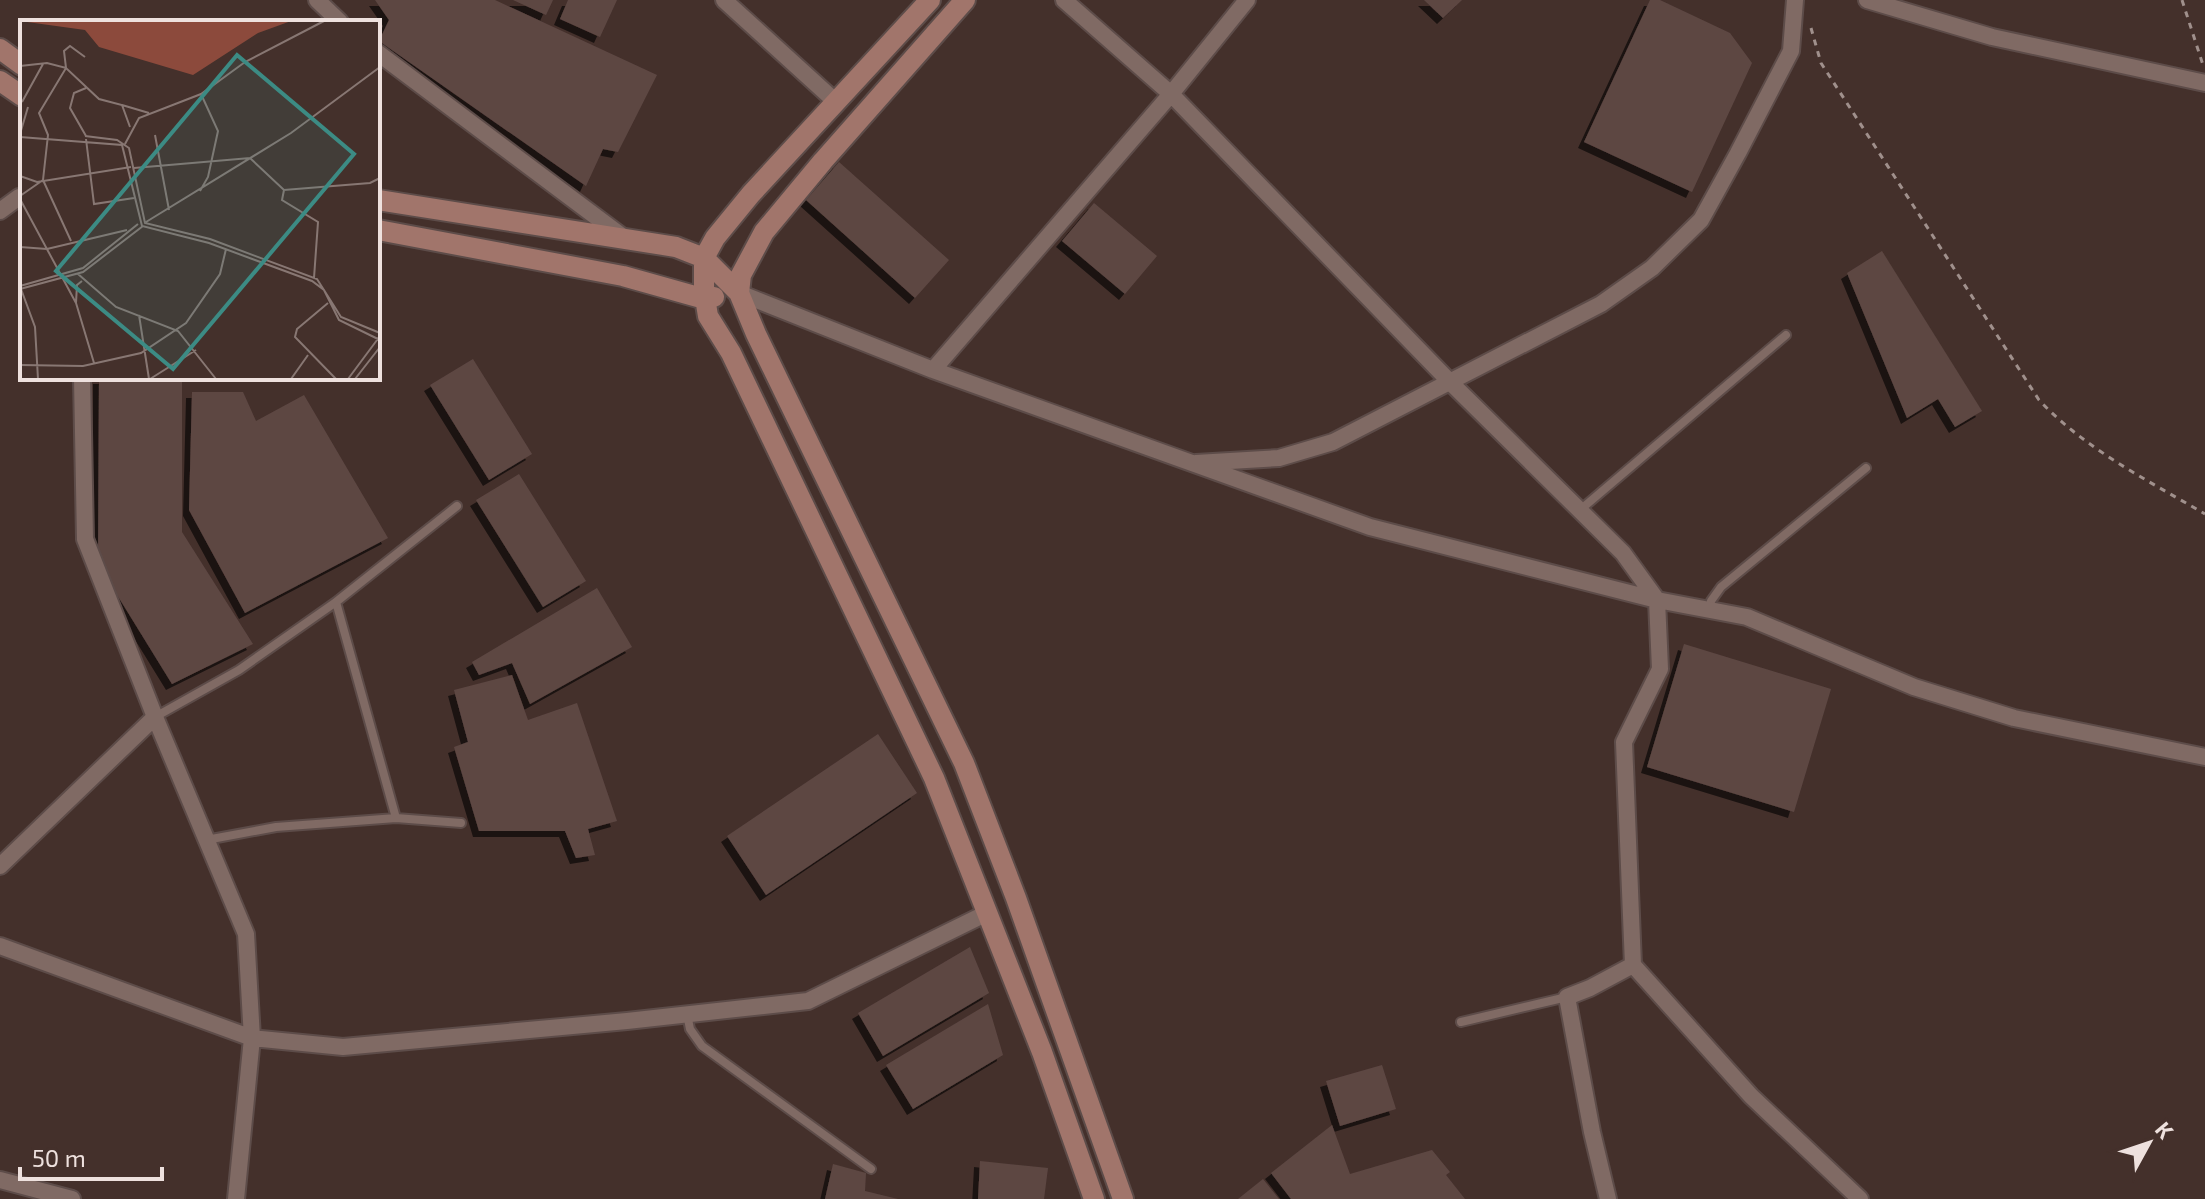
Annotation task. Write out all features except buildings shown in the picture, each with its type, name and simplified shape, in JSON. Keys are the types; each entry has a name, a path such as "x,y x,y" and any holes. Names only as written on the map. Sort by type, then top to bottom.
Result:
{"street":[{"path":"317,0 338,20"},
{"path":"724,0 836,102"},
{"path":"930,0 732,216 704,258 705,299 708,316 731,353 934,778 1042,1052 1094,1199"},
{"path":"739,293 741,275 764,232 965,0"},
{"path":"1064,0 1171,94 1450,382 1623,553 1657,600 1660,669 1624,742 1633,965 1751,1096 1860,1199"},
{"path":"933,370 1171,94 1247,0"},
{"path":"1188,464 1279,458 1333,442 1601,304 1652,268 1701,220 1791,51 1795,0"},
{"path":"1867,0 1992,37 2205,83"},
{"path":"0,49 20,64"},
{"path":"380,55 627,241"},
{"path":"0,81 20,95"},
{"path":"799,142 823,161"},
{"path":"0,211 20,197"},
{"path":"380,200 676,247 704,258 739,293 964,763 1016,898 1123,1199"},
{"path":"380,230 623,276 705,299 739,293 933,370 1370,527 1657,600 1747,617 1914,687 2014,718 2205,757"},
{"path":"82,380 85,539 246,934 252,1038 236,1199"},
{"path":"0,866 155,717"},
{"path":"0,946 252,1038 343,1047 808,1001 987,913"},
{"path":"1608,1199 1567,997 1633,965"},
{"path":"0,1180 72,1199"}],"lane":[{"path":"1580,510 1786,335"},
{"path":"1710,610 1711,601 1721,587 1866,468"},
{"path":"155,717 239,670 336,602 457,506"},
{"path":"336,602 396,818"},
{"path":"206,840 276,827 396,818 461,823"},
{"path":"1461,1022 1567,997"},
{"path":"687,1014 690,1029 702,1046 871,1169"}],"path":[{"path":"2182,0 2205,70"},
{"path":"1810,25 1821,63 2039,400 2059,421 2101,452 2205,514"}]}
